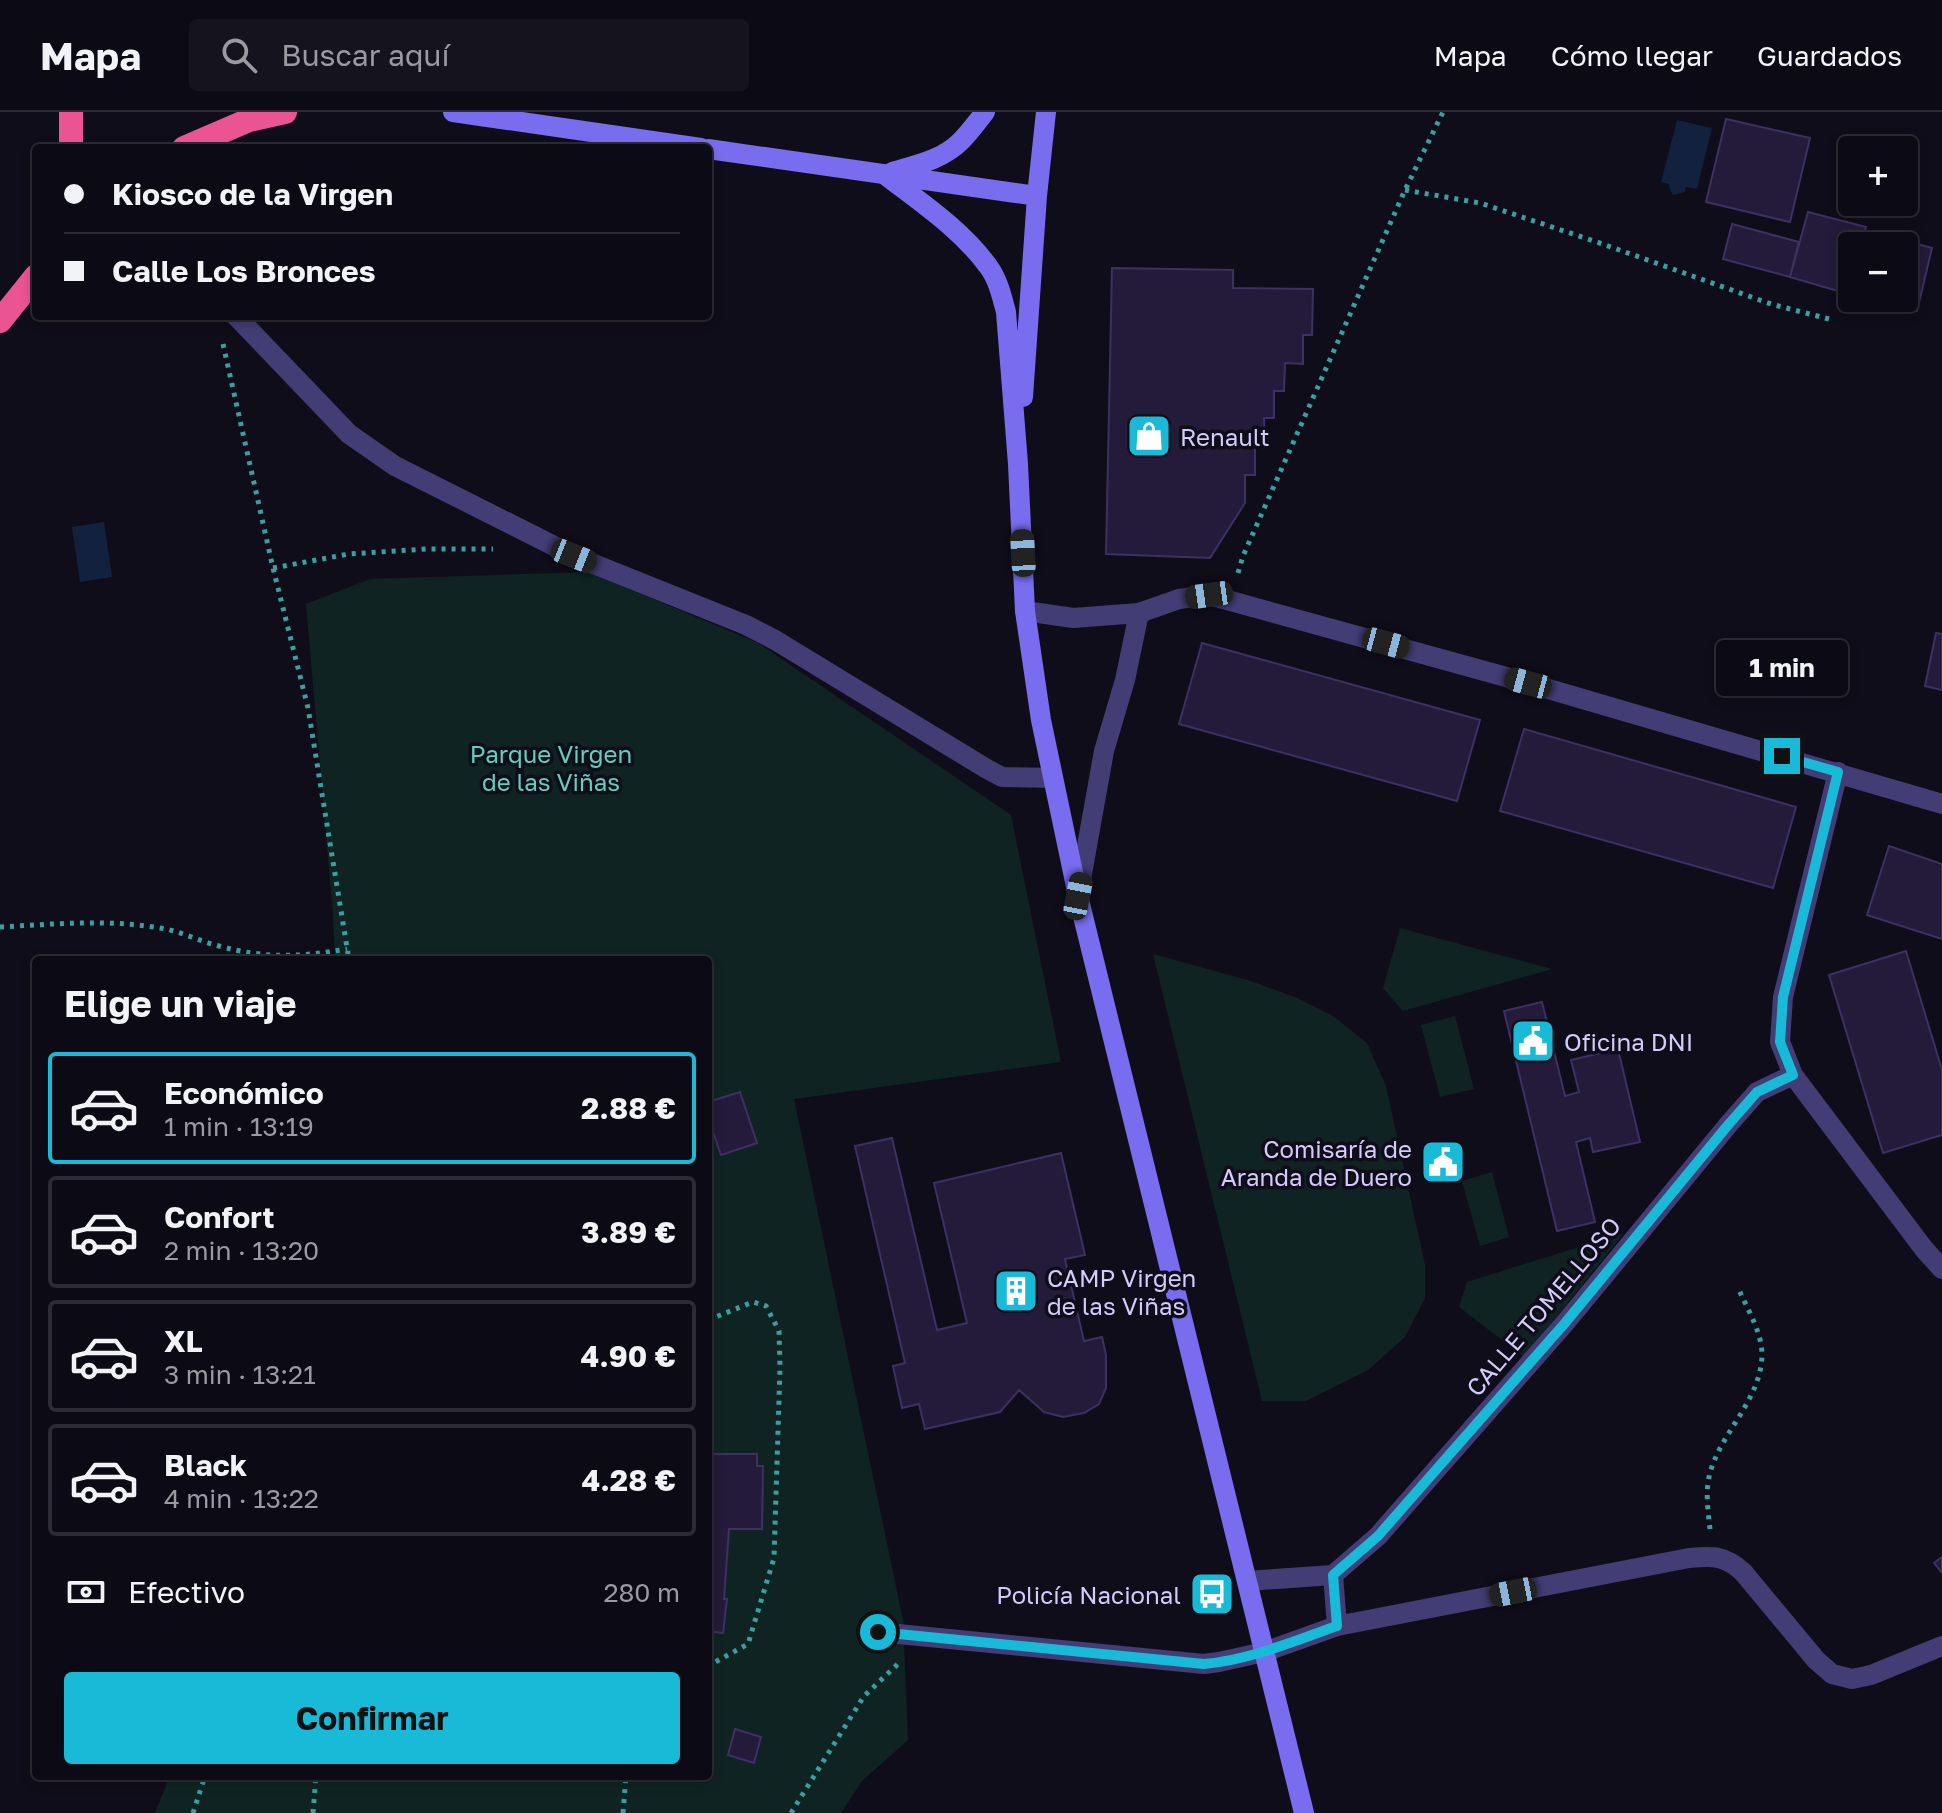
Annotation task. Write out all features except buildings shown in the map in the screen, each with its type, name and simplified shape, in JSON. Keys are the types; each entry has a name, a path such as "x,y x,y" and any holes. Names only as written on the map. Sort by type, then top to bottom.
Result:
{"highway":[{"path":"71,112 71,144"},
{"path":"193,144 249,120 285,112"},
{"path":"0,321 32,281"}],"street":[{"path":"453,112 673,144"},
{"path":"884,174 931,161 951,149 985,112"},
{"path":"1018,464 1046,112"},
{"path":"712,150 1037,196"},
{"path":"884,174 957,232 989,267 1001,292 1006,312 1018,464 1025,611 1041,720 1078,896 1304,1813"},
{"path":"240,320 349,434 395,466 574,556 746,625 1002,777 1053,778"},
{"path":"1025,611 1073,618 1139,613 1179,599 1209,595 1528,683 1942,804"},
{"path":"1078,896 1104,751 1125,680 1139,613"},
{"path":"1838,772 1783,997 1780,1042 1793,1075 1942,1269"},
{"name":"CALLE TOMELLOSO","path":"1333,1575 1378,1536 1410,1500 1565,1323 1757,1092 1793,1075"},
{"path":"878,1632 1204,1664 1264,1652 1337,1626 1689,1558 1714,1556 1731,1561 1743,1572 1816,1660 1832,1674 1852,1679 1871,1675 1942,1646"},
{"path":"1247,1581 1333,1575 1337,1626"}],"path":[{"path":"1231,601 1243,556 1405,190 1443,112"},
{"path":"1405,190 1480,203 1771,304 1829,319"},
{"path":"220,331 308,708 348,956"},
{"path":"273,568 349,554 426,549 506,550"},
{"path":"0,927 117,922 164,928 219,946 262,955 306,956 347,949"},
{"path":"1714,1556 1707,1503 1709,1474 1757,1382 1762,1353 1756,1328 1739,1290"},
{"path":"712,1318 753,1302 766,1306 779,1331 780,1368 774,1558 748,1644 712,1664"},
{"path":"791,1813 864,1696 899,1663 943,1638"},
{"path":"193,1813 204,1780"},
{"path":"313,1813 316,1780"},
{"path":"623,1813 626,1780"}],"green space":[{"name":"Parque Virgen de las Viñas","path":"589,572 758,643 1011,815 1061,1062 794,1099 903,1620 908,1740 862,1781 841,1813 155,1813 168,1780 712,1780 712,956 335,956 306,604 370,579"},
{"path":"1400,928 1552,969 1403,1011 1383,988"},
{"path":"1153,954 1251,981 1297,998 1333,1016 1367,1043 1386,1086 1425,1265 1425,1298 1405,1337 1368,1370 1306,1401 1262,1401"},
{"path":"1455,1016 1474,1089 1440,1097 1421,1025"},
{"path":"1492,1172 1509,1237 1480,1246 1462,1181"},
{"path":"1624,1233 1524,1357 1459,1307 1467,1282"}],"water":[{"path":"1677,120 1712,128 1697,189 1686,187 1685,192 1673,195 1669,184 1661,182"},
{"path":"104,522 112,577 80,582 72,527"}],"place":[{"name":"Renault","path":"1149,436"},
{"name":"Oficina DNI","path":"1533,1041"},
{"name":"Comisaría de Aranda de Duero","path":"1443,1162"},
{"name":"CAMP Virgen de las Viñas","path":"1016,1291"},
{"name":"Policía Nacional","path":"1212,1594"}],"route":[{"path":"878,1632 1204,1664 1264,1652 1337,1626 1333,1575 1378,1536 1565,1323 1757,1092 1793,1075 1780,1042 1783,997 1838,772 1782,756"}]}
